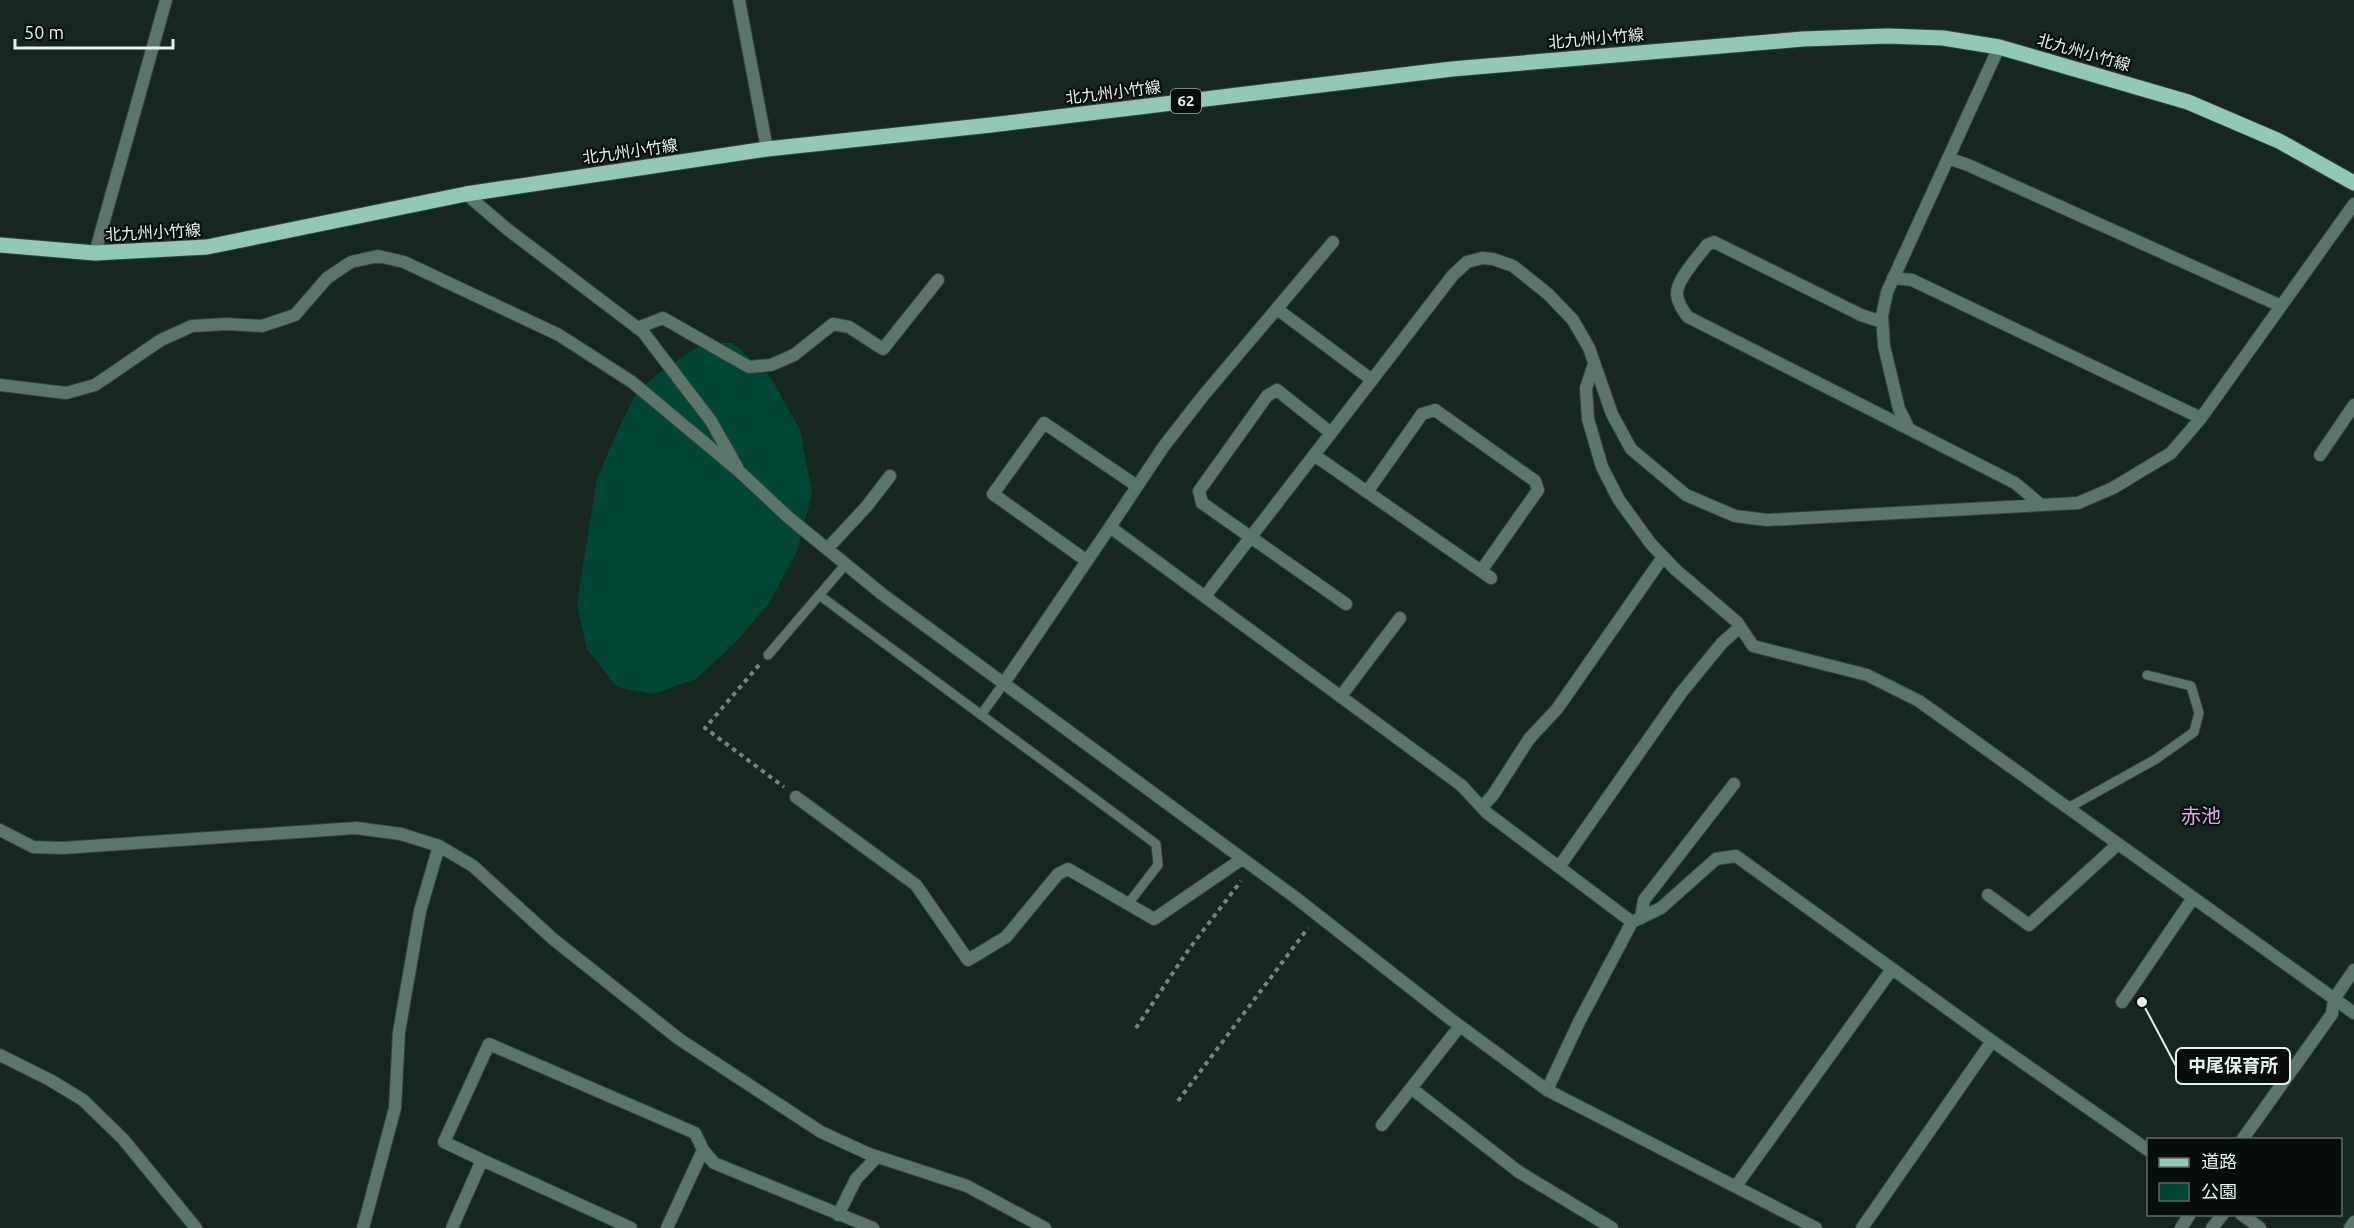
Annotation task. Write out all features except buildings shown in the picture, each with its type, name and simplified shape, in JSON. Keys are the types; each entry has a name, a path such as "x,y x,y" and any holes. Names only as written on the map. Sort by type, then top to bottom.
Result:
{"main road":[{"name":"北九州小竹線","path":"0,244 95,253 207,248 466,194 767,149 991,125 1452,69 1803,39 1887,36 1943,38 1999,47 2188,102 2279,141 2354,183"}],"street":[{"path":"95,253 166,0"},
{"path":"739,0 767,149"},
{"path":"1909,429 1899,409 1884,346 1882,322 1887,292 1999,47"},
{"path":"1948,158 2281,306"},
{"path":"466,194 507,229 638,328 711,421 741,473"},
{"path":"1206,595 1453,275 1467,261 1482,258 1493,259 1513,266 1548,294 1573,320 1589,348 1612,414 1631,449 1686,495 1735,516 1767,520 2078,503 2113,488 2171,453 2200,418 2354,204"},
{"path":"1004,683 1164,446 1203,396 1333,242"},
{"path":"1882,322 1861,315 1714,242 1707,245 1681,281 1676,294 1681,308 1688,317 2015,483 2040,504"},
{"path":"0,385 66,393 95,385 161,340 192,326 226,324 262,326 295,315 327,278 351,262 378,256 404,262 558,335 632,382 741,473 788,517 845,565 1242,858 1547,1090 1816,1228"},
{"path":"1893,278 1911,280 2200,418"},
{"path":"638,328 663,318 749,367 771,365 794,355 833,324 849,327 883,349 938,280"},
{"path":"1277,309 1372,380"},
{"path":"1594,364 1586,388 1588,419 1602,467 1619,500 1651,544 1737,622 1753,646 1867,675 1919,701 2354,1013"},
{"path":"1331,433 1277,390 1267,396 1198,491 1202,503 1346,604"},
{"path":"2320,455 2354,405"},
{"path":"1314,455 1367,492 1486,575 1538,490 1535,481 1435,411 1422,414 1367,492"},
{"path":"1087,561 993,494 1044,423 1137,486"},
{"path":"827,549 867,506 890,476"},
{"path":"1110,527 1206,595 1461,784 1482,807 1559,867 1637,920"},
{"path":"1482,807 1493,795 1528,739 1557,709 1663,557"},
{"path":"1341,696 1400,618"},
{"path":"1559,867 1681,693 1722,643 1740,627"},
{"path":"1547,1090 1579,1022 1637,920 1644,900 1734,784"},
{"path":"796,797 916,885 968,960 1006,937 1058,874 1068,869 1154,919 1242,858"},
{"path":"0,830 33,847 63,848 356,828 401,834 439,846 473,866 553,939 679,1039 821,1132 877,1157 967,1186 1040,1227"},
{"path":"1988,895 2029,925 2118,844"},
{"path":"363,1228 395,1108 399,1032 420,911 439,846"},
{"path":"1637,920 1661,908 1716,858 1736,856 1992,1041 2147,1149"},
{"path":"2122,1002 2193,898"},
{"path":"1736,1186 1892,969"},
{"path":"2243,1138 2332,1014 2334,999 2354,970"},
{"path":"1382,1125 1460,1026"},
{"path":"1862,1228 1992,1041"},
{"path":"631,1228 444,1142 489,1044 695,1133 702,1150 714,1163 873,1228"},
{"path":"0,1055 50,1080 83,1100 123,1139 196,1228"},
{"path":"1411,1088 1519,1172 1612,1228"},
{"path":"667,1228 702,1150"},
{"path":"838,1215 856,1179 877,1157"},
{"path":"452,1228 482,1160"},
{"path":"2212,1228 2222,1216"},
{"path":"2242,1216 2260,1228"},
{"path":"2350,1228 2354,1222"}],"lane":[{"path":"768,655 845,565"},
{"path":"819,595 1156,844 1158,865 1128,904"},
{"path":"2068,808 2156,759 2194,732 2199,712 2191,686 2147,675"},
{"path":"981,715 1004,683"}],"path":[{"path":"768,655 705,728 796,797"},
{"path":"1136,1028 1189,949 1252,866"},
{"path":"1178,1101 1293,946 1318,916"}],"green space":[{"path":"704,343 733,343 771,378 800,430 812,493 797,551 769,603 734,644 696,679 653,694 617,687 587,649 577,604 597,479 623,419 639,389"}],"place":[{"name":"中尾保育所","path":"2142,1002"}],"district":[{"name":"赤池","path":"2201,816"}]}
